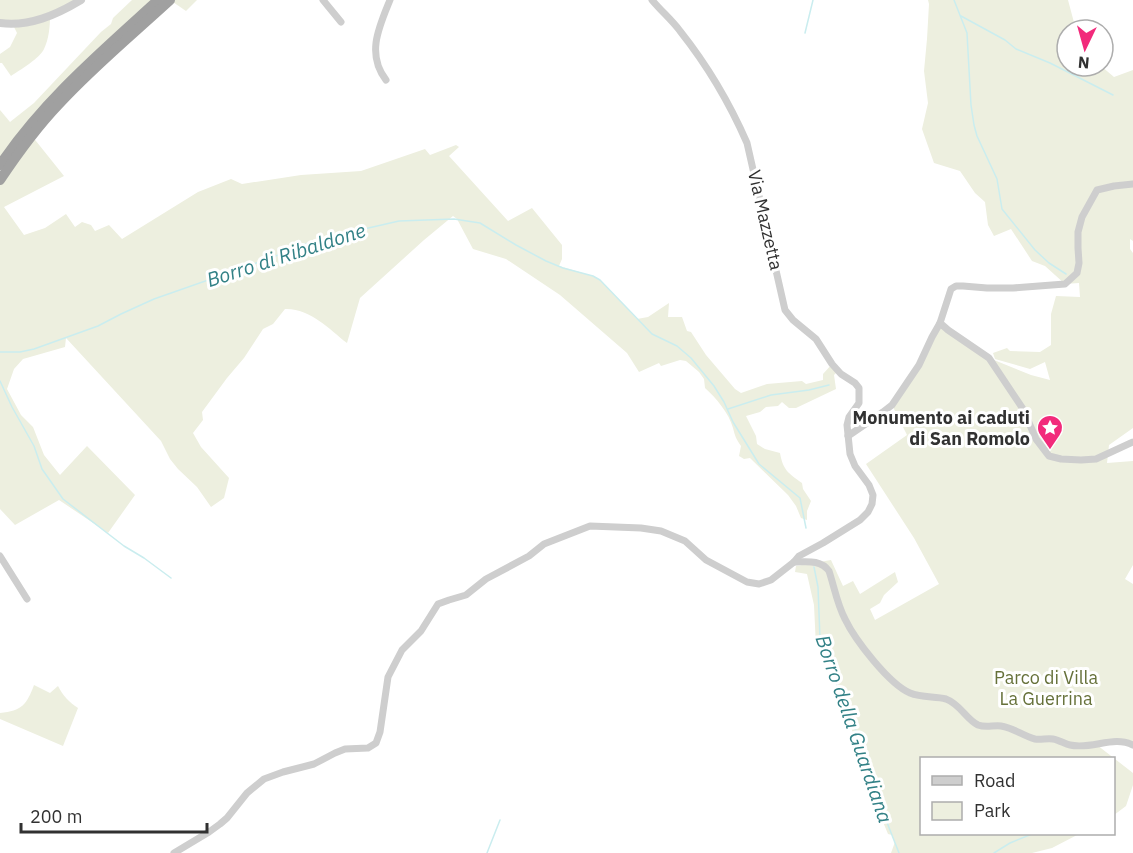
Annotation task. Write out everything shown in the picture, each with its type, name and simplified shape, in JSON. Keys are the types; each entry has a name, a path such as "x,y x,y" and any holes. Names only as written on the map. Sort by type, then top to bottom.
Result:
{"highway":[{"path":"0,165 37,117 69,82 158,0"},
{"path":"0,180 32,136 60,103 170,0"}],"street":[{"path":"0,23 14,25 41,20 81,0"},
{"path":"323,0 341,22"},
{"path":"386,80 378,65 375,45 390,0"},
{"name":"Via Mazzetta","path":"652,0 681,32 705,66 737,120 747,143 785,310 793,320 816,339 841,374 859,388 859,403 849,417 847,425 848,436"},
{"path":"174,853 220,824 264,779 314,764 345,749 368,748 376,743 380,732 388,677 402,650 421,631 438,604 465,595 486,579 529,556 544,544 590,526 661,531 685,541 706,560 747,582 759,584 771,580 799,556 860,520 868,512 873,495 869,485 855,466 850,454 848,436 892,405 919,365 940,323 951,289 956,286 1013,288 1065,284 1077,273 1078,232 1082,217 1096,190 1133,184"},
{"path":"940,323 989,358 1023,409 1036,439 1049,456 1061,459 1096,459 1133,442"},
{"path":"0,556 27,599"},
{"path":"794,562 809,562 826,567 844,618 870,656 897,686 911,694 946,699 957,705 976,724 984,727 999,725 1015,729 1036,739 1053,739 1084,747 1119,741 1133,745"}],"green space":[{"path":"0,0 81,0 50,16 48,37 42,52 11,76 0,63 0,54 10,47 17,33 13,25 0,23"},
{"path":"132,0 158,0 0,165 0,110 10,122 34,103"},
{"path":"170,0 197,0 186,11"},
{"name":"Parco di Villa La Guerrina","path":"928,0 1068,0 1073,18 1055,18 1055,78 1115,78 1133,70 1133,241 1130,239 1130,249 1133,253 1133,428 1109,445 1107,463 1133,461 1133,565 1125,579 1133,584 1133,745 1131,743 1097,745 1113,757 920,757 920,835 1077,835 1052,848 1032,853 891,853 895,842 892,835 888,834 878,810 867,793 866,756 854,737 832,664 825,653 816,647 814,605 807,574 795,572 796,566 831,560 843,586 853,581 860,594 895,572 898,582 884,595 880,603 870,609 875,620 939,584 914,538 866,464 907,435 892,405 940,323 989,358 1050,380 1045,362 1030,369 995,359 993,353 1007,348 1010,351 1040,352 1051,345 1051,314 1056,296 1080,297 1079,283 1065,284 1045,266 1032,261 1011,229 994,236 988,225 985,202 975,193 960,171 934,163 922,129 928,103 924,71"},
{"path":"32,136 64,176 4,207 24,235 45,228 66,214 75,227 82,222 91,225 95,231 109,225 122,239 198,192 231,179 242,184 301,175 361,171 425,149 430,155 456,145 459,147 449,156 508,221 532,208 562,245 562,259 559,266 600,280 637,319 648,317 669,303 668,317 682,317 687,331 691,332 706,355 741,393 767,384 802,381 806,384 823,380 823,374 832,364 838,371 834,375 836,389 796,408 789,408 782,402 778,406 766,407 760,412 746,416 756,436 757,444 780,453 787,471 802,483 811,501 807,511 807,520 801,518 788,495 750,458 744,459 739,456 741,446 731,422 718,401 705,388 704,379 699,372 686,361 680,360 661,366 659,363 639,372 627,353 560,295 506,259 473,249 457,219 453,216 360,298 347,343 319,320 294,310 285,309 273,324 263,329 244,358 202,412 203,420 193,433 201,447 229,478 224,498 211,507 197,487 170,459 161,441 66,338 65,347 23,359 14,369 7,389 21,415 33,427 44,455 60,475 87,446 135,495 108,533 59,500 15,525 0,509 0,180"},
{"path":"34,685 50,693 58,686 66,698 78,708 63,746 0,719 0,713 19,708 26,702"},
{"path":"1115,759 1133,773 1133,785 1126,806 1115,814"}],"waterway":[{"path":"805,33 813,0"},
{"path":"954,0 967,33 974,125 997,179 1002,209 1035,250 1066,274"},
{"path":"961,16 1005,40 1016,49 1050,63 1113,95"},
{"name":"Borro di Ribaldone","path":"0,352 34,349 98,326 154,299 316,240 399,221 454,219 480,223 546,261 600,280 652,334 677,346 691,358 714,386 759,464 800,498 806,528"},
{"path":"0,381 34,446 42,469 63,499 124,546 171,578"},
{"path":"728,409 771,395 829,385"},
{"name":"Borro della Guardiana","path":"814,567 818,587 820,639 867,757 877,797 899,853"},
{"path":"487,853 500,820"},
{"path":"994,853 1030,835"}],"place":[{"name":"Monumento ai caduti di San Romolo","path":"1050,451"}]}
